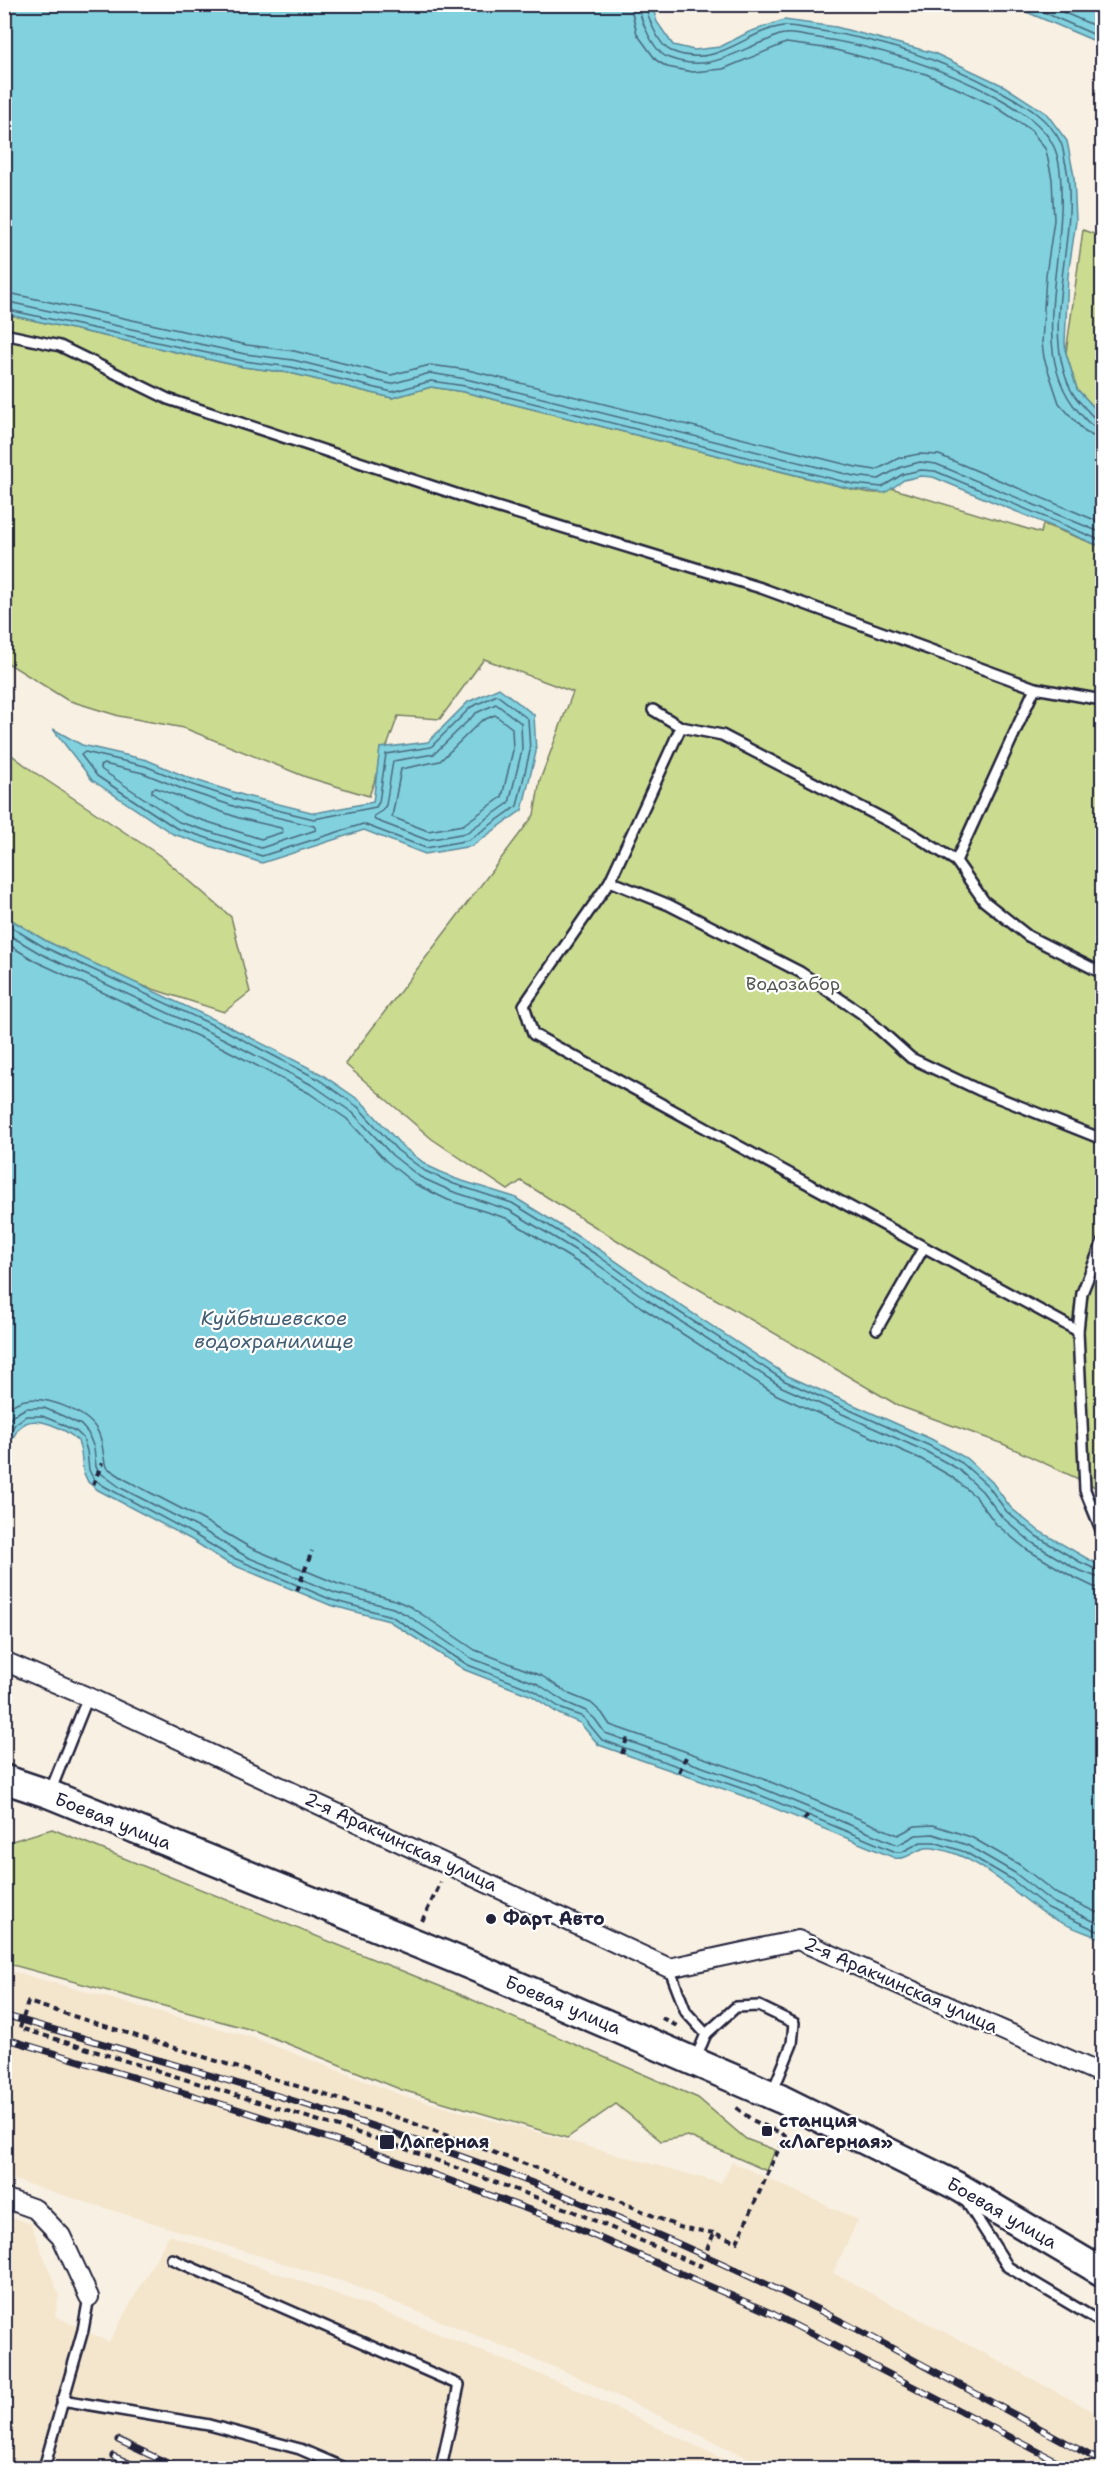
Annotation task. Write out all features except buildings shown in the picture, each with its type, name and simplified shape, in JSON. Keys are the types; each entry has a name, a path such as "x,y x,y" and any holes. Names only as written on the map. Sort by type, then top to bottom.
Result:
{"main road":[{"name":"Боевая улица","path":"4,1779 49,1794 412,1942 771,2095 957,2186 1102,2272"}],"street":[{"name":"2-я Аракчинская улица","path":"4,1661 88,1696 669,1968 798,1940 1102,2074"},
{"path":"4,2198 35,2209 61,2236 88,2297"}],"lane":[{"path":"4,334 60,346 168,399 480,502 760,588 1035,688 1102,700"},
{"path":"956,861 1035,688"},
{"path":"653,710 681,727 722,735 911,833 956,861 984,900 1028,936 1102,974"},
{"path":"681,727 610,881 524,1005 533,1034 1078,1331"},
{"path":"610,881 669,905 800,972 861,1013 910,1058 979,1090 1102,1139"},
{"path":"1102,1243 1082,1293 1078,1331 1085,1490 1102,1532"},
{"path":"877,1329 924,1247"},
{"path":"49,1794 88,1696"},
{"path":"669,1968 686,2012 706,2034"},
{"path":"695,2062 706,2034 736,2007 759,2006 794,2023 792,2043 771,2095"},
{"path":"957,2186 1008,2267 1102,2324"},
{"path":"172,2259 459,2385 441,2469"},
{"path":"46,2468 62,2400 83,2330 88,2297"},
{"path":"62,2400 209,2425 300,2449 344,2469"}],"path":[{"path":"93,1485 102,1463"},
{"path":"297,1592 312,1551"},
{"path":"622,1754 628,1735"},
{"path":"679,1772 687,1755"},
{"path":"804,1820 810,1811"},
{"path":"412,1942 449,1865"},
{"path":"714,2233 700,2266 570,2210 387,2142 20,2028 28,2002 396,2117 560,2177 679,2227 714,2233 738,2242 785,2135 752,2120 725,2100"}],"shaded area":[{"path":"4,1969 254,2038 401,2095 721,2183 732,2162 858,2220 833,2273 1102,2416 1102,2468 769,2468 571,2374 347,2283 5,2177"},
{"path":"5,2215 31,2224 59,2295 55,2316 109,2342 169,2235 351,2299 572,2387 742,2468 5,2468"}],"green space":[{"path":"1083,230 1102,237 1102,416 1077,389 1066,353"},
{"name":"Водозабор","path":"5,314 243,367 290,373 392,398 431,387 464,392 851,489 877,493 891,488 1041,533 1043,524 1102,547 1102,1490 1003,1444 899,1406 654,1263 521,1181 508,1190 432,1139 345,1064 534,815 540,780 573,692 484,659 440,719 398,716 369,796 306,777 184,728 119,716 67,700 8,663 5,669"},
{"path":"4,749 34,772 162,857 231,917 250,992 224,1012 134,983 46,941 5,916"},
{"path":"52,1829 459,1994 698,2098 746,2139 775,2150 767,2171 688,2136 661,2141 616,2104 567,2138 402,2090 256,2031 5,1963 5,1843"}],"water":[{"path":"5,4 652,5 657,22 673,45 694,50 720,47 749,32 784,20 836,27 934,53 1004,86 1046,113 1067,141 1074,176 1076,221 1068,276 1065,343 1077,389 1102,416 1102,547 933,477 921,476 904,480 885,493 852,489 464,392 431,387 392,398 290,373 243,367 5,314"},
{"path":"1010,5 1102,5 1102,44"},
{"path":"499,688 534,715 536,752 522,810 472,846 425,854 364,830 262,863 173,834 92,780 53,729 82,745 147,760 189,778 246,796 315,813 373,802 380,748 428,742 468,702"},
{"name":"Куйбышевское водохранилище","path":"5,916 46,941 230,1027 321,1074 362,1102 402,1146 428,1166 456,1179 514,1197 600,1250 788,1376 931,1439 966,1458 992,1482 1011,1508 1039,1531 1102,1567 1102,1939 1051,1917 992,1874 964,1857 927,1848 905,1857 895,1858 752,1799 599,1745 580,1723 559,1714 532,1696 465,1670 389,1621 330,1605 226,1562 192,1540 98,1490 88,1482 83,1471 78,1441 50,1424 33,1421 20,1427 5,1457"}],"railway":[{"path":"4,2015 291,2100 433,2146 573,2199 689,2248 803,2302 1102,2462"},
{"path":"4,2038 383,2156 565,2223 773,2314 1070,2468"},
{"path":"118,2440 178,2468"},
{"path":"113,2456 140,2468"}],"place":[{"name":"Фарт Авто","path":"491,1919"},
{"name":"станция «Лагерная»","path":"767,2131"},
{"name":"Лагерная","path":"387,2142"}]}
